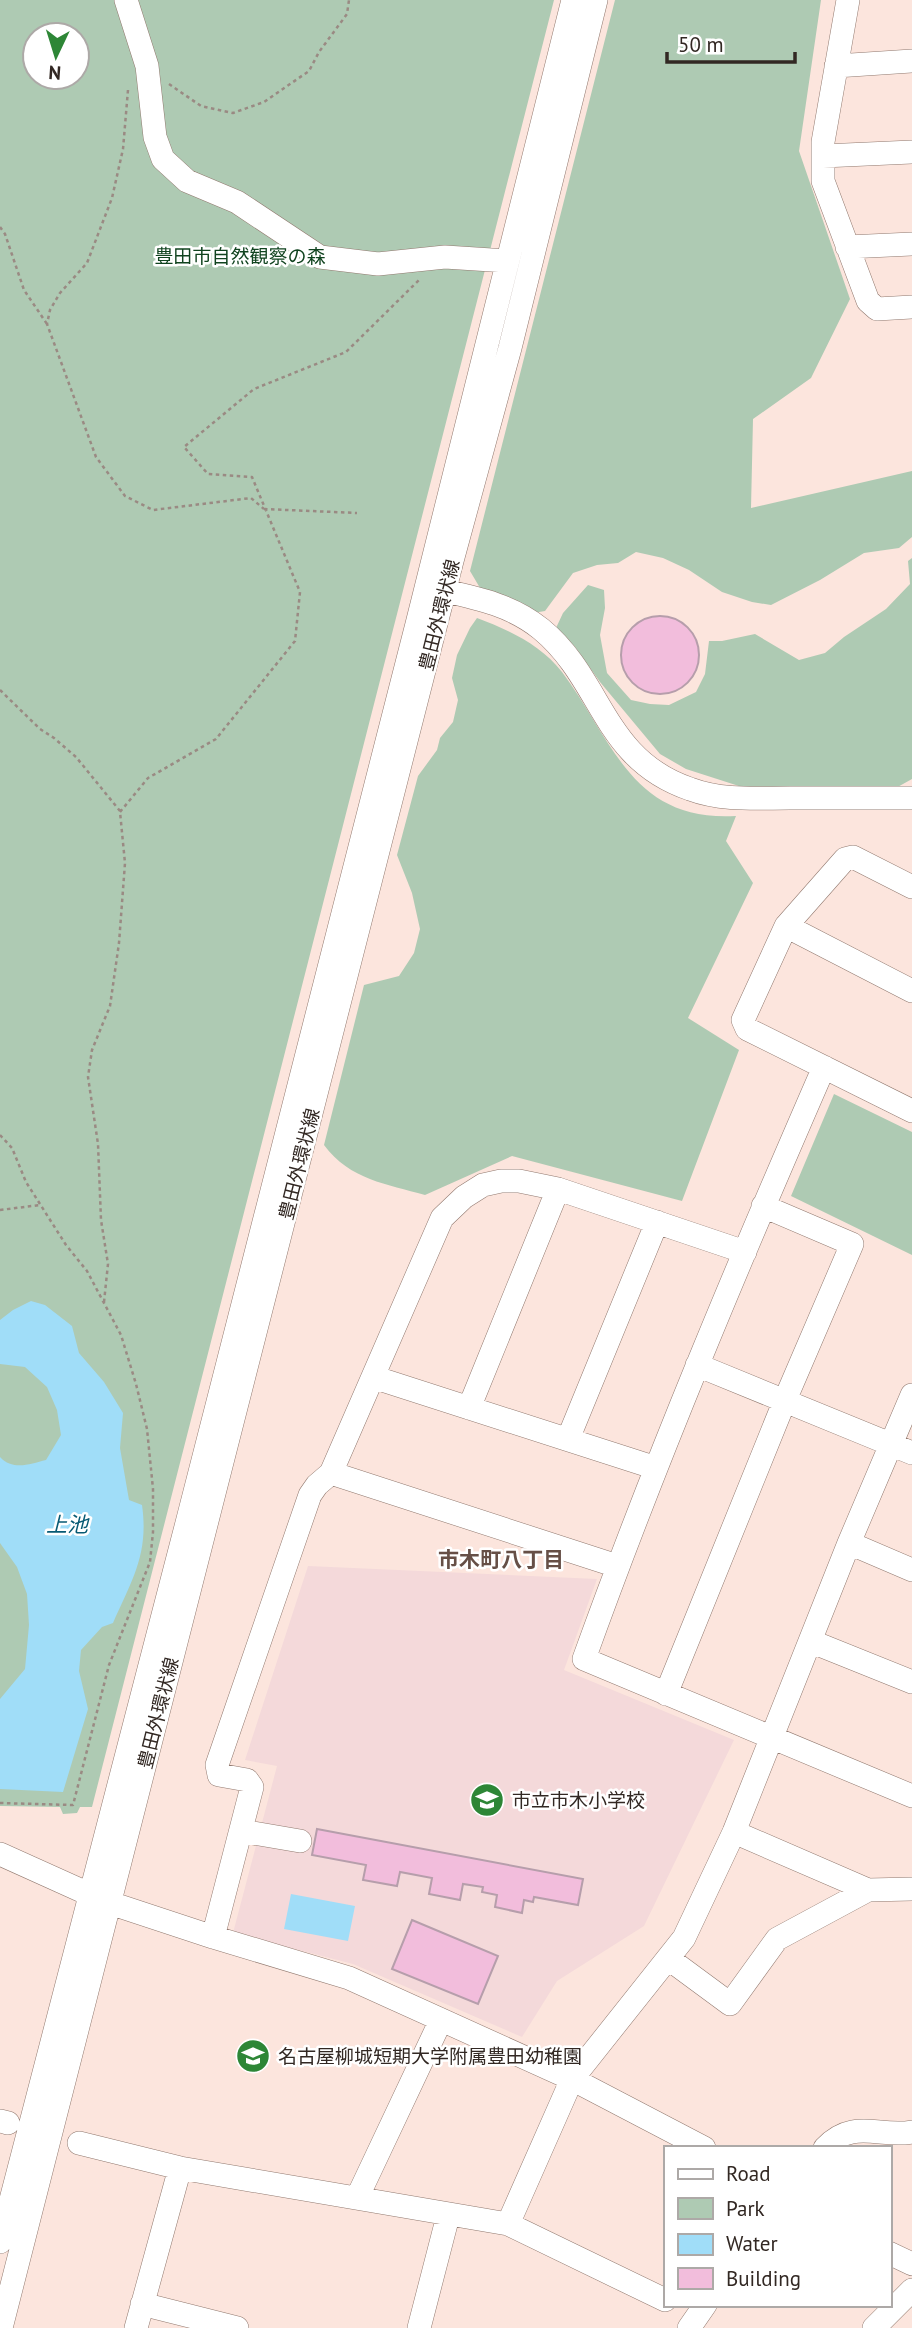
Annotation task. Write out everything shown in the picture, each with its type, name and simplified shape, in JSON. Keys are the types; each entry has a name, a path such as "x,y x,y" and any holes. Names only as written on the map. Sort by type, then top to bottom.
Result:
{"street":[{"path":"126,0 147,66 155,137 163,159 187,181 237,202 320,257 378,264 445,257 507,261"},
{"name":"豊田外環状線","path":"1,2328 100,1899 436,589 507,261 573,0"},
{"name":"豊田外環状線","path":"436,589 510,348 596,0"},
{"path":"848,0 823,142 823,181 868,302 877,309 912,307"},
{"path":"836,66 912,61"},
{"path":"823,156 912,152"},
{"path":"847,247 912,244"},
{"path":"436,589 505,607 541,629 576,670 618,738 629,750 654,772 689,789 729,798 912,798"},
{"path":"912,887 853,857 845,859 786,926 743,1020 747,1029 912,1111"},
{"path":"786,926 912,991"},
{"path":"824,1067 697,1365 617,1566 584,1659 912,1796"},
{"path":"214,1937 252,1787 247,1780 219,1775 217,1765 310,1495 331,1473 445,1214 483,1185 519,1181 558,1189 745,1252"},
{"path":"469,1408 558,1189"},
{"path":"666,1694 785,1400 852,1244 763,1206"},
{"path":"568,1439 657,1222"},
{"path":"697,1365 902,1449"},
{"path":"373,1377 656,1468"},
{"path":"508,2224 572,2079 684,1938 734,1832 849,1544 902,1449 912,1395"},
{"path":"331,1473 617,1566"},
{"path":"849,1544 912,1570"},
{"path":"810,1641 912,1682"},
{"path":"241,1831 300,1840"},
{"path":"734,1832 868,1891"},
{"path":"0,1854 100,1899 348,1978 572,2079 700,2146"},
{"path":"669,1959 730,2004 777,1939 868,1891 912,1889"},
{"name":"豊田外環状線","path":"0,2242 100,1899"},
{"path":"357,2197 440,2020"},
{"path":"827,2146 832,2140 848,2132 912,2132"},
{"path":"79,2144 180,2168 357,2197 448,2216 508,2224 664,2300"},
{"path":"136,2328 180,2168"},
{"path":"419,2328 448,2216"},
{"path":"891,2254 912,2264"},
{"path":"874,2328 912,2290"},
{"path":"142,2304 237,2328"},
{"path":"680,2307 697,2316"}],"path":[{"path":"47,324 50,310 60,293 87,263 112,198 123,149 127,93 133,82 134,67 147,66 179,93 201,106 233,113 264,102 309,71 346,14 349,0"},
{"path":"0,227 5,234 24,290 47,324 96,457 125,496 153,510 251,498 264,509 357,513"},
{"path":"120,812 148,778 216,740 295,641 300,592 252,477 208,474 184,447 254,389 346,352 445,257"},
{"path":"0,690 40,729 54,737 76,757 120,812 125,863 119,943 110,1006 92,1050 88,1077 98,1144 101,1220 108,1264 104,1306"},
{"path":"0,1135 12,1148 26,1182 40,1205 66,1245 87,1270 121,1335 147,1429 153,1489 153,1532 150,1562 109,1665 73,1805 0,1803"},
{"path":"0,1210 40,1205"}],"shaded area":[{"name":"市立市木小学校","path":"308,1566 597,1579 564,1670 734,1740 644,1926 557,1981 522,2037 353,1964 233,1933 277,1766 245,1760"}],"green space":[{"name":"豊田市自然観察の森","path":"0,0 554,0 92,1807 80,1807 77,1813 63,1814 60,1807 0,1806"},
{"path":"615,0 821,0 799,151 850,299 811,378 753,419 751,508 912,471 912,537 899,548 864,553 771,605 722,592 689,570 663,558 636,552 618,563 597,565 573,573 545,611 533,613 483,593 470,571"},
{"path":"912,558 912,779 894,789 742,787 686,769 660,754 600,682 575,647 556,628 563,613 588,585 604,590 605,608 600,635 607,673 631,700 669,705 696,692 705,674 709,641 755,634 799,660 825,653 886,609 910,584 908,561"},
{"path":"477,618 524,639 554,662 612,749 648,791 672,806 700,814 736,816 726,841 753,883 688,1018 739,1050 682,1201 512,1156 425,1195 383,1184 357,1173 334,1157 324,1145 364,985 399,976 414,953 420,929 412,893 397,855 418,776 437,750 440,738 453,722 458,700 452,678 457,655"},
{"path":"834,1094 912,1132 912,1255 791,1196"}],"water":[{"name":"上池","path":"31,1301 45,1305 72,1326 79,1353 104,1382 123,1413 120,1448 129,1500 142,1505 144,1522 141,1553 113,1623 102,1627 81,1650 79,1671 88,1709 63,1792 0,1789 0,1699 25,1669 29,1625 27,1594 17,1567 0,1543 0,1457 16,1465 46,1460 61,1435 57,1410 47,1387 25,1367 0,1364 0,1320"},
{"path":"291,1894 355,1906 348,1941 284,1929"}],"building":[{"path":"660,616 675,619 688,627 696,640 699,655 696,670 688,683 675,691 660,694 645,691 632,683 624,670 621,655 624,640 632,627 645,619"},
{"path":"317,1829 583,1879 578,1905 534,1897 533,1902 524,1900 522,1913 495,1907 497,1895 482,1892 483,1887 463,1884 460,1900 429,1894 432,1878 400,1872 397,1886 363,1880 366,1865 312,1855"},
{"path":"412,1920 498,1956 478,2004 392,1969"}],"place":[{"name":"市立市木小学校","path":"487,1800"},
{"name":"名古屋柳城短期大学附属豊田幼稚園","path":"253,2056"}],"district":[{"name":"市木町八丁目","path":"501,1559"}]}
